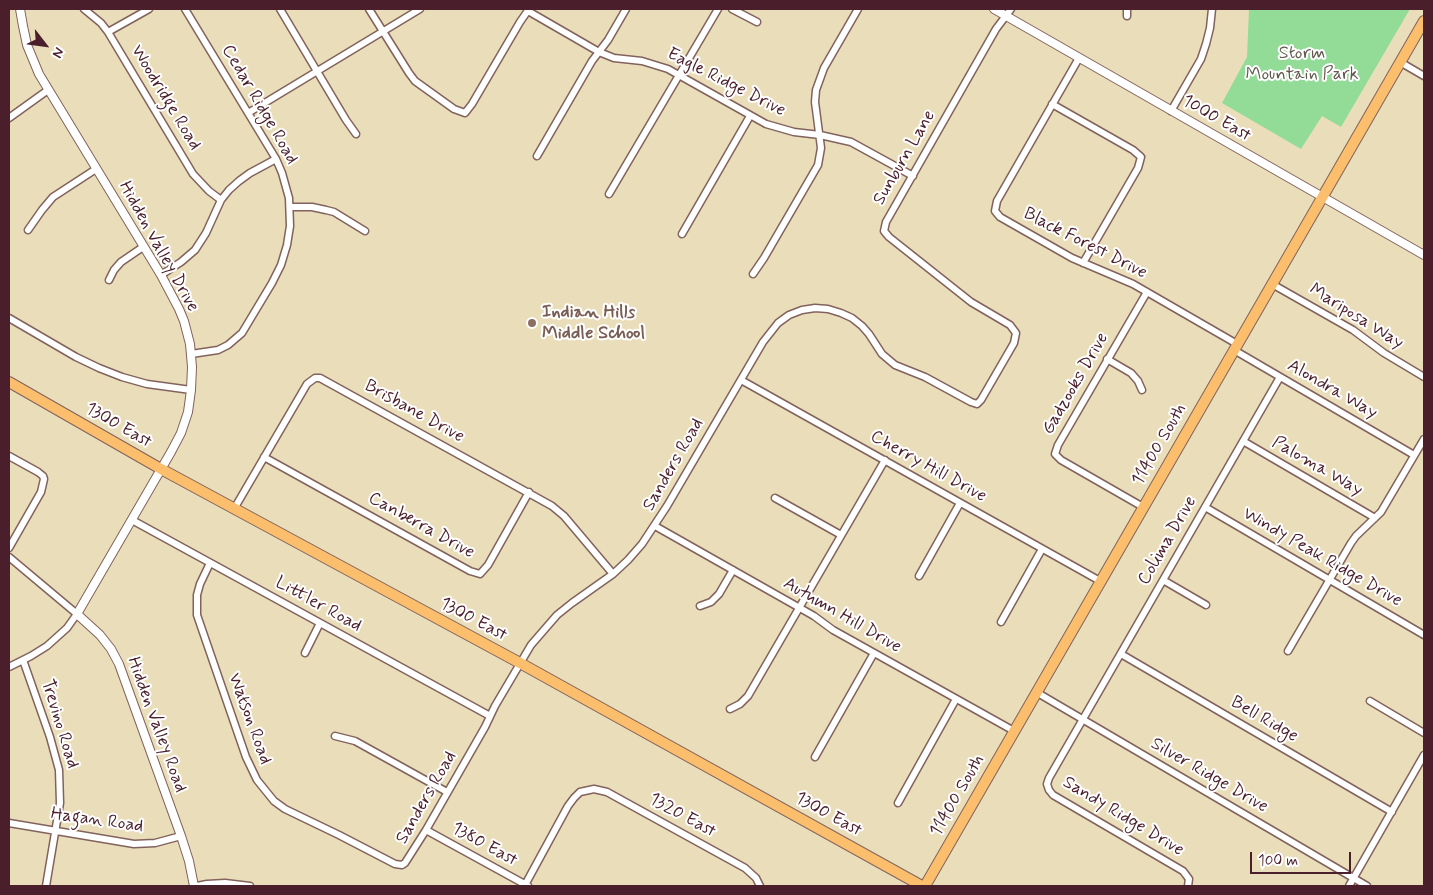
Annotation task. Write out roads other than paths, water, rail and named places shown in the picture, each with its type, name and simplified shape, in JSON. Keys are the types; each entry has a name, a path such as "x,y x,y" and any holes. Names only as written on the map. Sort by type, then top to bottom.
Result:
{"main road":[{"name":"11400 South","path":"924,886 1424,21"},
{"name":"1300 East","path":"9,382 161,470 520,663 924,886"}],"street":[{"name":"Hidden Valley Drive","path":"9,667 39,652 67,628 77,614 181,433 188,412 192,390 191,354 184,321 161,275 48,90 27,45 20,9"},
{"name":"Woodridge Road","path":"84,9 102,23 108,32 193,174 209,191 222,200"},
{"path":"108,32 148,9"},
{"name":"Cedar Ridge Road","path":"185,9 276,159 287,188 290,207 290,226 281,265 242,333 228,345 218,350 191,354"},
{"path":"280,9 356,134"},
{"path":"369,9 415,81 454,109 465,113 529,10"},
{"path":"248,113 420,9"},
{"path":"537,156 592,61 608,40 626,9"},
{"path":"610,194 718,9"},
{"path":"732,9 756,22"},
{"path":"753,274 818,165 821,148 815,102 819,78 858,9"},
{"name":"1000 East","path":"994,9 1008,12 1079,58 1424,255"},
{"path":"1171,111 1201,59 1210,28 1212,9"},
{"name":"Eagle Ridge Drive","path":"529,10 599,52 614,58 655,64 668,69 750,116 780,129 851,142 912,176"},
{"name":"Sunburn Lane","path":"1008,12 996,29 912,176 884,226 884,231 886,235 971,302 1010,325 1016,333"},
{"name":"Black Forest Drive","path":"1079,58 997,202 995,211 1000,217 1083,264 1121,278 1146,292 1236,347"},
{"path":"1400,62 1424,76"},
{"path":"9,118 48,90"},
{"path":"1052,104 1133,150 1141,157 1138,168 1083,264"},
{"path":"682,234 750,116"},
{"path":"161,275 195,250 206,233 222,200 239,180 276,159"},
{"path":"28,230 53,197 96,169"},
{"path":"290,207 312,207 334,212 365,231"},
{"path":"109,280 121,262 143,247"},
{"name":"Mariposa Way","path":"1272,284 1353,330 1384,353 1424,376"},
{"name":"Gadzooks Drive","path":"1143,507 1061,460 1055,454 1058,445 1146,292"},
{"name":"Sanders Road","path":"402,865 408,859 426,830 520,663 535,640 557,616 613,574 642,544 655,526 763,342 778,323 802,310 828,309 841,313 852,318 862,326 882,354 895,365 925,377 966,400 977,404 1014,343 1016,333"},
{"path":"9,318 99,368 147,384 192,390"},
{"name":"Alondra Way","path":"1236,347 1280,377 1414,455"},
{"path":"1107,359 1131,373 1138,381 1142,390"},
{"name":"Colima Drive","path":"1083,720 1280,377"},
{"name":"Brisbane Drive","path":"234,509 307,384 315,378 320,378 552,506 564,516 613,574"},
{"name":"Cherry Hill Drive","path":"741,380 1100,582"},
{"path":"1288,652 1351,543 1385,506 1424,438"},
{"name":"Paloma Way","path":"1243,441 1375,518"},
{"path":"9,456 38,472 44,479 41,492 9,548"},
{"name":"Canberra Drive","path":"264,457 470,571 480,574 488,566 528,492"},
{"path":"730,709 740,704 748,696 885,460"},
{"path":"776,498 841,535"},
{"path":"919,576 960,503"},
{"name":"Windy Peak Ridge Drive","path":"1205,507 1424,636"},
{"name":"Littler Road","path":"132,520 490,716"},
{"name":"Autumn Hill Drive","path":"655,526 814,616 833,630 1014,731"},
{"path":"1001,622 1042,549"},
{"name":"Hidden Valley Road","path":"9,557 77,614 100,635 111,649 119,664 181,836 196,886"},
{"name":"Watson Road","path":"210,563 197,595 197,615 246,757 256,780 285,809 347,838 395,864 402,865"},
{"path":"700,606 711,602 719,594 733,570"},
{"path":"1163,580 1206,605"},
{"path":"305,653 320,623"},
{"path":"815,757 874,653"},
{"name":"Bell Ridge","path":"1121,654 1392,812"},
{"name":"Trevino Road","path":"23,660 50,737 59,770 60,803 46,886"},
{"name":"Silver Ridge Drive","path":"1036,692 1367,886"},
{"path":"898,803 956,699"},
{"path":"1370,701 1424,733"},
{"name":"Sandy Ridge Drive","path":"1083,720 1049,778 1047,784 1050,793 1183,871 1189,879 1188,886"},
{"path":"335,736 355,742 447,792"},
{"path":"1348,886 1424,755"},
{"name":"1320 East","path":"526,885 568,806 580,792 594,789 607,792 745,868 756,878 760,886"},
{"name":"Hagan Road","path":"9,823 134,844 155,843 181,836"},
{"name":"1380 East","path":"426,830 526,885"},
{"path":"196,886 225,883 250,886"}],"place":[{"name":"Indian Hills Middle School","path":"532,323"}],"park label":[{"name":"Storm Mountain Park","path":"1302,64"}]}
